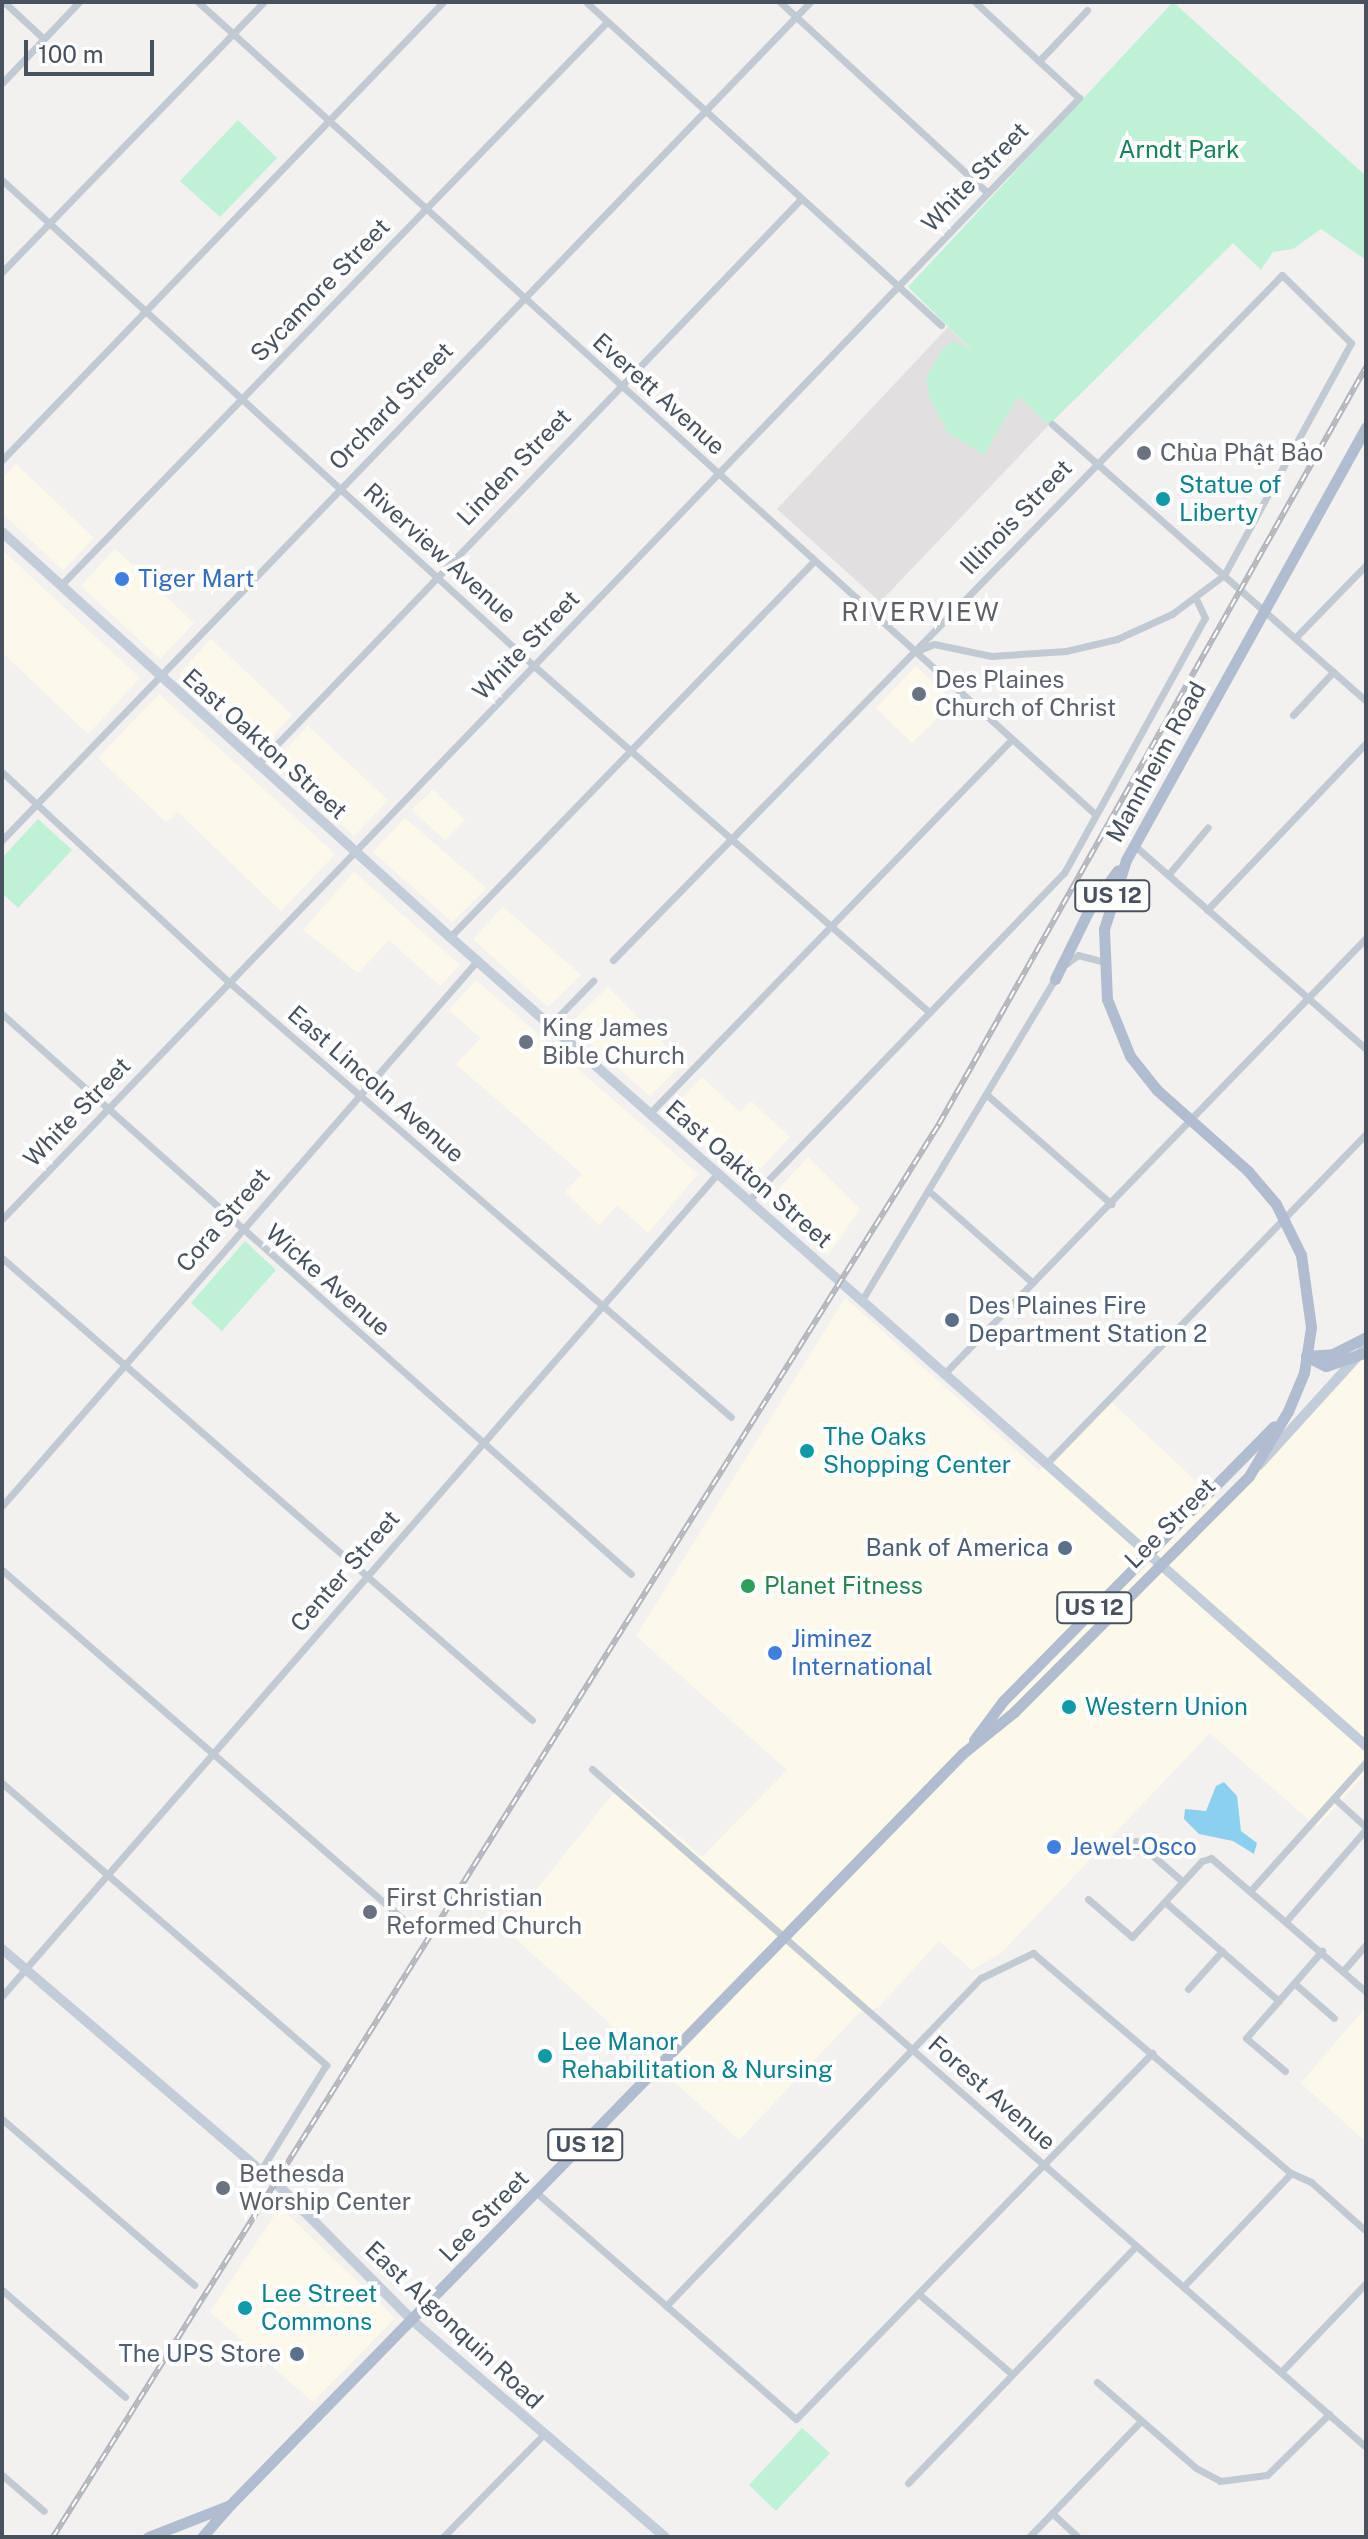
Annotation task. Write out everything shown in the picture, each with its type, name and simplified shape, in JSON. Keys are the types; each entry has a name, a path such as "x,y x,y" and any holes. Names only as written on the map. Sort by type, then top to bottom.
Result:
{"main road":[{"name":"Mannheim Road","path":"1288,1411 1306,1356 1311,1327 1301,1255 1283,1218 1248,1171 1189,1120 1130,1056 1110,1009 1104,962 1108,910 1126,860 1366,427"},
{"name":"East Oakton Street","path":"2,532 354,852 1366,1746"},
{"path":"1055,979 1089,910 1126,860"},
{"path":"1306,1356 1333,1354 1366,1337"},
{"path":"1306,1356 1318,1365 1333,1365 1364,1350"},
{"name":"Lee Street","path":"962,1754 1014,1712 1249,1476 1364,1350"},
{"name":"Lee Street","path":"148,2537 176,2534 230,2505 538,2194 962,1754 1003,1701 1288,1411"},
{"name":"US 12","path":"1249,1476 1288,1411"},
{"name":"East Algonquin Road","path":"2,1949 261,2170 413,2321 665,2537"},
{"name":"US 12","path":"202,2537 230,2505"}],"street":[{"path":"4,2 44,39"},
{"path":"2,83 79,2"},
{"name":"Everett Avenue","path":"198,2 1094,813"},
{"path":"2,272 264,2"},
{"path":"2,460 443,2"},
{"path":"586,2 941,325"},
{"path":"780,2 988,193"},
{"name":"Orchard Street","path":"2,840 810,2"},
{"path":"975,2 1039,61 1087,10"},
{"name":"Sycamore Street","path":"61,585 607,22"},
{"name":"White Street","path":"2,1219 1079,98 1039,61"},
{"name":"Riverview Avenue","path":"2,180 534,666 929,1012"},
{"name":"Linden Street","path":"257,765 801,199"},
{"name":"Illinois Street","path":"613,960 1282,275 1351,343 1224,575"},
{"path":"1052,424 1366,701"},
{"path":"450,937 814,561"},
{"path":"1295,638 1366,565"},
{"path":"914,652 934,644 991,656 1028,656 1091,647 1142,628 1195,597 1224,575"},
{"path":"749,1200 1064,873 1094,813 1205,618 1195,597"},
{"path":"1293,715 1333,672"},
{"path":"650,1113 1012,739"},
{"path":"1207,910 1366,743"},
{"name":"East Lincoln Avenue","path":"2,772 229,982 731,1417"},
{"path":"1168,875 1208,827"},
{"path":"1135,846 1366,1049"},
{"path":"945,1373 1366,938"},
{"path":"862,1300 930,1192 1055,979 1073,956 1104,962"},
{"name":"Cora Street","path":"2,1506 477,961"},
{"path":"550,1025 593,981"},
{"name":"Wicke Avenue","path":"2,1014 240,1230 631,1574"},
{"path":"986,1094 1111,1204"},
{"path":"1047,1463 1366,1134"},
{"name":"Center Street","path":"2,1996 718,1173"},
{"path":"930,1192 1033,1283"},
{"path":"2,1258 532,1720"},
{"path":"2,1570 411,1926"},
{"path":"1252,1889 1366,1762"},
{"name":"Forest Avenue","path":"592,1769 1366,2447"},
{"path":"2,1783 326,2065 261,2170"},
{"path":"1287,1920 1366,1828 1334,1798"},
{"path":"1136,1841 1183,1882"},
{"path":"1088,1899 1132,1937 1183,1882 1211,1858 1252,1889 1366,1992"},
{"path":"1165,1902 1279,2001"},
{"path":"1343,1971 1366,1945"},
{"path":"1188,1989 1222,1951"},
{"path":"1285,2071 1246,2038 1322,1951"},
{"path":"666,2306 914,2052 981,1978 1025,1955 1042,1957 1291,2173 1311,2182 1366,2231"},
{"path":"1294,1983 1334,2018"},
{"path":"538,2194 796,2419 920,2295 1152,2053"},
{"path":"2,2119 194,2285"},
{"path":"1183,2287 1291,2173"},
{"path":"908,2483 1136,2246"},
{"path":"1281,2372 1366,2283"},
{"path":"2,2290 125,2397"},
{"path":"920,2295 1012,2374"},
{"path":"1097,2382 1140,2422 1206,2475 1234,2483 1267,2475 1329,2414"},
{"path":"1029,2537 1140,2422"},
{"path":"443,2537 544,2434"},
{"path":"2,2475 44,2511"},
{"path":"1052,2513 1078,2537"}],"shaded area":[{"path":"948,327 1049,425 880,602 777,509"},
{"path":"16,464 94,538 63,570 2,513 2,479"},
{"path":"115,549 194,623 160,659 81,586"},
{"path":"2,550 140,678 88,734 2,652"},
{"path":"211,639 292,715 260,749 179,674"},
{"path":"916,666 954,702 912,743 876,708"},
{"path":"159,694 335,854 281,911 178,812 166,822 98,758"},
{"path":"308,726 388,800 354,836 274,762"},
{"path":"433,790 465,820 445,840 412,810"},
{"path":"405,818 486,888 452,922 373,852"},
{"path":"354,872 460,965 440,986 389,940 358,973 303,930"},
{"path":"503,907 581,975 548,1007 473,939"},
{"path":"476,980 698,1174 648,1233 617,1205 599,1225 565,1192 582,1174 456,1064 481,1038 449,1010"},
{"path":"608,987 683,1063 650,1096 569,1025"},
{"path":"702,1077 740,1112 751,1101 790,1137 746,1184 669,1112"},
{"path":"808,1157 860,1209 828,1255 768,1201"},
{"path":"845,1298 1039,1471 1109,1400 1224,1507 1366,1356 1366,1773 1317,1827 1210,1733 1002,1952 972,1970 939,1941 878,2008 859,2013 739,2140 505,1929 620,1785 702,1857 787,1770 636,1636"},
{"path":"1366,2007 1366,2142 1301,2083"},
{"name":"Lee Street Commons","path":"280,2207 395,2318 313,2402 210,2312"}],"green space":[{"name":"Arndt Park","path":"1173,2 1366,176 1366,260 1321,229 1293,249 1273,252 1261,270 1233,243 1049,425 1018,396 984,455 947,432 928,394 927,376 943,349 953,341 972,350 908,287"},
{"path":"238,120 277,158 220,217 180,181"},
{"path":"38,819 72,850 18,908 2,893 2,858"},
{"path":"245,1241 276,1270 222,1331 191,1303"},
{"path":"802,2428 830,2453 776,2511 749,2485"}],"water":[{"path":"1224,1782 1237,1796 1241,1831 1257,1843 1254,1854 1233,1841 1199,1834 1184,1819 1185,1809 1206,1811 1216,1786"}],"railway":[{"path":"53,2537 939,1124 1366,367"}],"place":[{"name":"Chùa Phật Bảo","path":"1144,453"},
{"name":"Statue of Liberty","path":"1163,499"},
{"name":"Tiger Mart","path":"122,579"},
{"name":"Des Plaines Church of Christ","path":"919,694"},
{"name":"King James Bible Church","path":"526,1042"},
{"name":"Des Plaines Fire Department Station 2","path":"952,1320"},
{"name":"The Oaks Shopping Center","path":"807,1451"},
{"name":"Bank of America","path":"1065,1548"},
{"name":"Planet Fitness","path":"748,1586"},
{"name":"Jiminez International","path":"775,1653"},
{"name":"Western Union","path":"1069,1707"},
{"name":"Jewel-Osco","path":"1054,1847"},
{"name":"First Christian Reformed Church","path":"370,1912"},
{"name":"Lee Manor Rehabilitation & Nursing","path":"545,2056"},
{"name":"Bethesda Worship Center","path":"223,2188"},
{"name":"Lee Street Commons","path":"245,2308"},
{"name":"The UPS Store","path":"297,2354"}],"district":[{"name":"RIVERVIEW","path":"921,612"}]}
